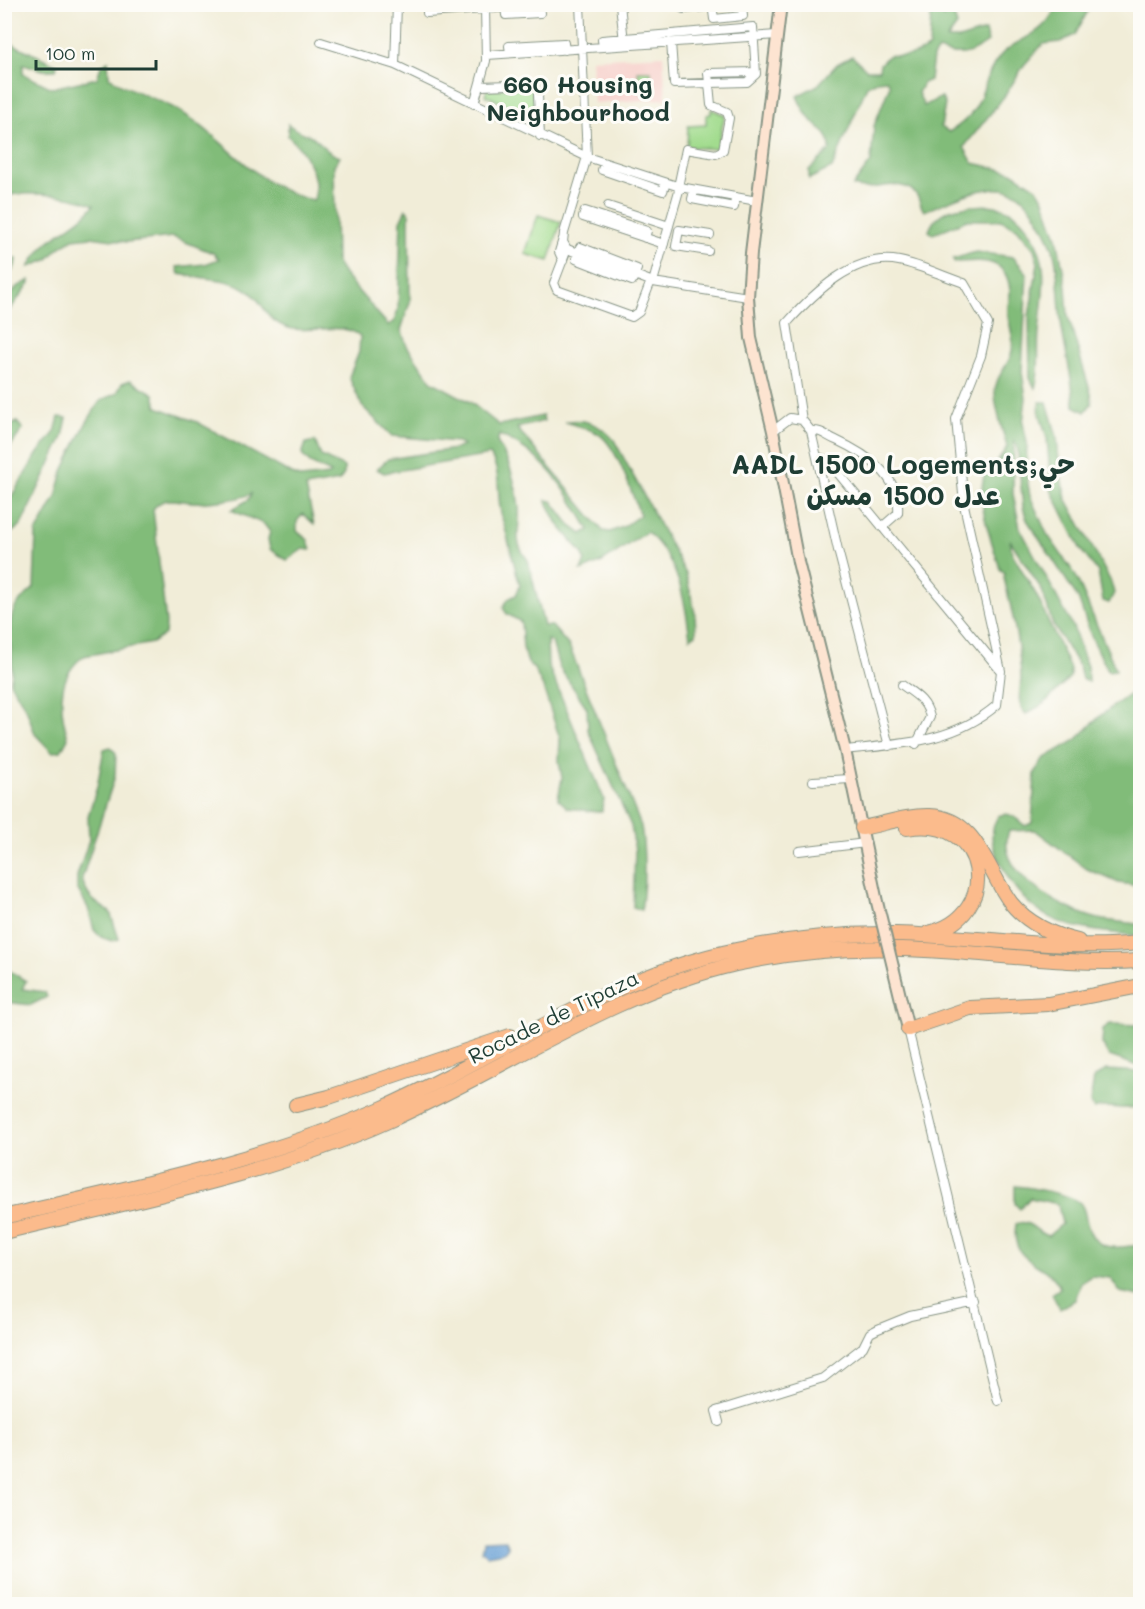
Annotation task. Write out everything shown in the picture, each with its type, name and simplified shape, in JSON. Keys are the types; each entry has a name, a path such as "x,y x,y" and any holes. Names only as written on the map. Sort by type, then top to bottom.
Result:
{"highway":[{"path":"864,836 929,816 958,824 980,848 1003,891 1025,916 1054,934 1094,944 1116,945"},
{"path":"864,836 933,825 959,836 970,848 976,863 975,892 970,907 960,919 936,932 920,935 895,934"},
{"name":"Rocade de Tipaza","path":"4,1217 210,1167 297,1143 430,1086 594,1000 637,981 734,950 831,936 895,934 1048,945 1140,943"},
{"name":"Rocade de Tipaza","path":"4,1232 205,1184 303,1155 390,1121 622,1002 663,986 735,965 836,949 911,949 1073,962 1140,961"},
{"path":"908,1029 970,1008 1048,1004 1140,986"},
{"path":"296,1104 329,1097 504,1038 538,1029"}],"street":[{"path":"395,65 397,4"},
{"path":"426,4 427,13 502,7 506,15 540,13 540,6 558,4"},
{"path":"563,261 559,252 587,157 580,4"},
{"path":"620,4 624,42"},
{"path":"683,9 737,4"},
{"path":"712,5 714,19 743,16 742,4"},
{"path":"781,4 757,201 748,297 755,360 773,431 798,562 845,750 877,902 976,1302 998,1401"},
{"path":"474,104 481,86 487,55 485,7"},
{"path":"487,55 603,47 624,42 753,27 756,72 708,73 711,105 727,112 729,118 723,150 716,154 686,149 665,240 652,282 639,312 630,317 555,288 554,283 567,249 563,237"},
{"path":"624,42 671,42 777,35"},
{"path":"321,42 395,65 587,157 694,191 757,201"},
{"path":"671,42 674,84 709,83"},
{"path":"481,86 535,84"},
{"path":"538,95 540,136"},
{"path":"608,206 669,226"},
{"path":"645,238 647,231 585,211 583,217 645,238 665,240 677,238"},
{"path":"708,251 676,246 677,238 679,230 710,235"},
{"path":"567,249 652,282 748,297"},
{"path":"845,750 916,744 980,720 997,705 1001,672 964,505 956,419 981,356 988,324 964,283 897,260 859,264 813,293 787,323 802,420 811,431 838,550 889,746"},
{"path":"773,431 790,418 802,420"},
{"path":"811,431 820,430 854,447 872,460 895,488 899,498 898,513 882,527"},
{"path":"817,456 828,461 1001,672"},
{"path":"902,685 923,699 930,717 916,744"},
{"path":"813,781 851,779"},
{"path":"799,851 864,836"},
{"path":"719,1422 716,1411 823,1378 862,1347 870,1333 878,1329 910,1316 976,1302"}],"shaded area":[{"path":"663,55 666,99 594,103 591,59"}],"green space":[{"path":"1058,5 1091,5 1075,35 1060,42 1043,44 1024,65 1006,94 964,147 973,163 1012,172 1037,188 1044,200 1057,237 1066,286 1068,316 1091,394 1092,403 1085,412 1074,406 1061,325 1057,267 1053,249 1039,219 1025,201 1011,191 989,189 967,194 924,211 916,194 902,186 861,188 853,186 871,162 874,126 890,85 887,80 877,81 867,86 832,168 809,179 809,170 830,150 830,145 825,134 805,113 797,96 818,85 837,64 852,56 867,70 879,70 880,64 889,55 910,55 925,50 929,47 931,15 936,12 944,17 952,10 957,25 947,39 959,39 985,31 988,42 964,54 938,50 933,57 930,80 923,83 918,93 924,106 941,97 945,104 941,127 949,132 971,113 1000,56 1010,47 1040,29"},
{"path":"4,40 57,65 56,70 43,70 23,64 23,74 52,88 97,78 101,66 108,61 109,77 190,118 274,185 314,200 313,173 300,149 288,136 288,124 315,138 330,152 340,157 334,165 336,262 345,276 388,325 394,322 398,309 401,219 406,209 409,212 410,302 401,330 407,346 431,381 470,402 499,425 543,416 544,421 517,428 603,531 610,532 623,527 640,515 628,483 617,458 604,439 593,431 566,422 580,421 593,424 614,440 686,574 695,613 696,634 690,638 686,609 678,580 666,554 658,543 647,532 602,562 581,571 585,560 582,553 558,524 546,500 552,501 571,526 582,534 589,530 563,487 541,462 514,442 499,435 497,442 506,457 514,482 519,508 518,541 528,560 544,626 552,626 569,646 641,826 644,868 641,910 633,907 635,851 631,826 588,730 587,708 559,667 552,642 547,640 548,665 604,799 602,811 598,812 568,808 558,799 562,778 559,761 560,739 543,687 534,669 528,663 523,648 521,622 507,614 503,608 508,599 516,595 520,585 500,510 496,469 490,455 384,473 377,469 388,459 463,446 458,442 392,436 362,406 349,377 359,352 360,336 344,329 307,330 280,325 246,289 222,280 179,274 177,267 205,264 219,259 213,253 173,237 127,242 91,237 73,239 47,260 29,267 44,246 78,221 94,205 50,195 5,196 4,66 9,68 10,60"},
{"path":"638,71 651,71 652,92 640,93"},
{"path":"536,87 537,120 485,95 487,89"},
{"path":"711,109 725,115 717,149 687,147 688,126 706,125 706,115 711,114"},
{"path":"988,205 1007,210 1017,216 1029,230 1041,255 1044,280 1038,340 1038,374 1035,388 1030,378 1029,316 1038,263 1034,249 1017,228 1001,220 967,220 933,234 929,231 938,217 945,212 961,207"},
{"path":"538,215 561,222 549,261 525,254"},
{"path":"976,252 1013,257 1027,273 1022,372 1026,398 1023,423 1027,443 1026,472 1030,496 1047,534 1075,574 1116,670 1108,671 1091,636 1078,598 1027,520 1023,507 1017,445 1014,441 1013,494 1020,528 1073,627 1087,667 1088,682 1082,679 1079,666 1053,625 1042,590 1010,540 1012,553 1037,596 1070,669 1070,677 1045,703 1026,714 1019,697 1021,678 1019,653 1004,578 1005,573 1000,569 989,535 982,499 984,476 991,472 1007,447 995,399 995,387 1012,349 1008,310 1010,291 1008,280 998,266 974,261 954,262 953,259"},
{"path":"12,258 16,259 15,266 5,282 5,263"},
{"path":"30,280 5,316 5,301 17,287"},
{"path":"130,380 154,394 157,407 197,422 301,478 331,473 310,463 302,455 306,443 315,441 321,456 344,467 344,474 339,481 306,487 314,524 303,514 297,521 297,531 308,540 311,550 303,549 287,560 270,549 268,539 270,532 264,524 231,510 248,500 252,493 240,498 223,500 198,502 166,500 157,505 153,509 166,623 165,634 152,643 84,656 75,664 68,673 62,694 63,716 68,738 61,751 52,752 35,734 26,708 10,683 12,665 10,626 15,608 34,588 36,533 56,497 63,471 85,425 100,401 117,393 122,383"},
{"path":"1040,402 1047,402 1057,437 1060,474 1066,498 1111,582 1114,593 1109,603 1103,601 1098,572 1081,550 1051,490 1047,438 1039,411"},
{"path":"59,417 67,418 63,437 21,525 5,538 5,507 38,453 55,432"},
{"path":"17,422 23,429 5,454 5,429"},
{"path":"1140,687 1140,886 1119,883 1087,869 1035,830 1009,831 1007,847 1012,862 1023,877 1038,890 1055,901 1090,917 1140,925 1140,936 1076,927 1042,913 1013,885 995,852 992,835 998,816 1006,814 1013,816 1025,826 1032,823 1035,773 1043,759 1076,740 1101,715"},
{"path":"110,747 116,753 115,776 82,878 91,898 110,912 119,939 112,941 101,937 94,930 88,908 77,888 77,876 89,840 88,816 97,787 104,749"},
{"path":"4,963 8,970 26,981 22,989 45,992 47,997 31,1005 5,1002"},
{"path":"1110,1024 1140,1025 1140,1070 1138,1066 1109,1056 1102,1044 1103,1029"},
{"path":"1106,1070 1140,1072 1140,1110 1138,1106 1094,1109 1090,1103 1094,1078"},
{"path":"1015,1186 1058,1194 1079,1202 1084,1210 1089,1230 1099,1243 1113,1247 1140,1245 1140,1296 1120,1292 1110,1278 1092,1276 1081,1283 1075,1300 1060,1309 1052,1294 1060,1288 1055,1279 1024,1256 1018,1249 1015,1238 1016,1224 1021,1223 1028,1224 1048,1236 1062,1224 1058,1204 1030,1198 1020,1209 1015,1204"}],"water":[{"path":"505,1540 508,1547 504,1552 487,1555 482,1551 484,1541"}],"district":[{"name":"660 Housing Neighbourhood","path":"578,97"},
{"name":"AADL 1500 Logements;حي عدل 1500 مسكن","path":"903,478"}]}
